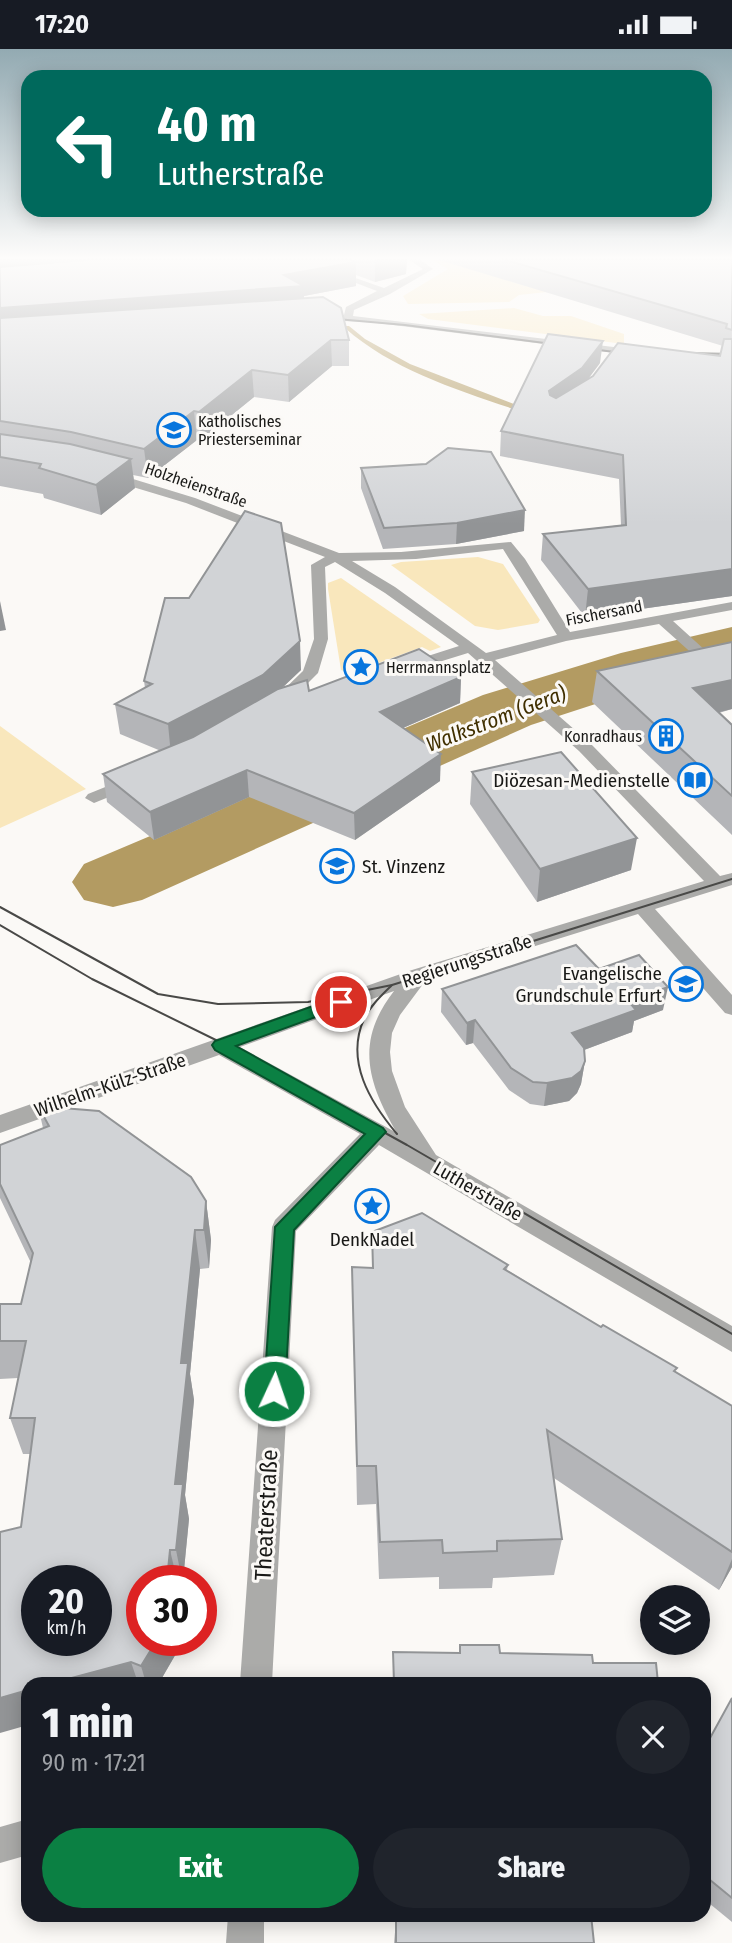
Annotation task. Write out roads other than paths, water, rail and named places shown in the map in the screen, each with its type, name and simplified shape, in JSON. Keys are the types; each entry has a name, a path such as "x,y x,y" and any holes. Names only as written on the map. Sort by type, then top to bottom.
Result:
{"street":[{"path":"588,347 648,354"},
{"path":"608,364 617,351"},
{"path":"669,355 732,356"},
{"name":"Holzheienstraße","path":"98,473 157,489 334,556"},
{"path":"311,698 272,710 310,673 321,639 318,565 334,556 382,557 461,552 506,545 518,559 566,637"},
{"path":"334,556 411,604 483,658"},
{"name":"Fischersand","path":"483,658 566,637 732,606"},
{"path":"662,619 701,654"},
{"path":"391,672 470,648"},
{"name":"Regierungsstraße","path":"221,1045 419,975 724,881 559,722 514,681 483,658"},
{"path":"94,798 151,773"},
{"path":"641,905 732,1009"},
{"path":"419,975 388,1016 380,1043 384,1089 398,1118 431,1163"},
{"name":"Wilhelm-Külz-Straße","path":"0,1124 221,1045"},
{"name":"Lutherstraße","path":"221,1045 431,1163 732,1340"},
{"name":"Theaterstraße","path":"256,1677 284,1227 377,1132"},
{"path":"0,1845 21,1839"},
{"path":"245,1943 246,1922"}],"waterway":[{"path":"374,347 433,377 531,412"},
{"name":"Walkstrom (Gera)","path":"113,882 507,710 644,667 732,646"}],"tram line":[{"path":"579,347 630,354"},
{"path":"680,353 732,354"},
{"path":"392,985 732,879"},
{"path":"0,907 158,994 218,1004 308,1002 392,985"},
{"path":"0,925 92,979 224,1044 407,1145 732,1334"},
{"path":"392,985 376,1001 364,1019 357,1050 363,1080 370,1095 397,1134"}],"place":[{"name":"Katholisches Priesterseminar","path":"174,430"},
{"name":"Herrmannsplatz","path":"361,667"},
{"name":"Konradhaus","path":"666,736"},
{"name":"Diözesan-Medienstelle","path":"695,780"},
{"name":"St. Vinzenz","path":"337,866"},
{"name":"Evangelische Grundschule Erfurt","path":"686,984"},
{"name":"DenkNadel","path":"372,1206"}]}
